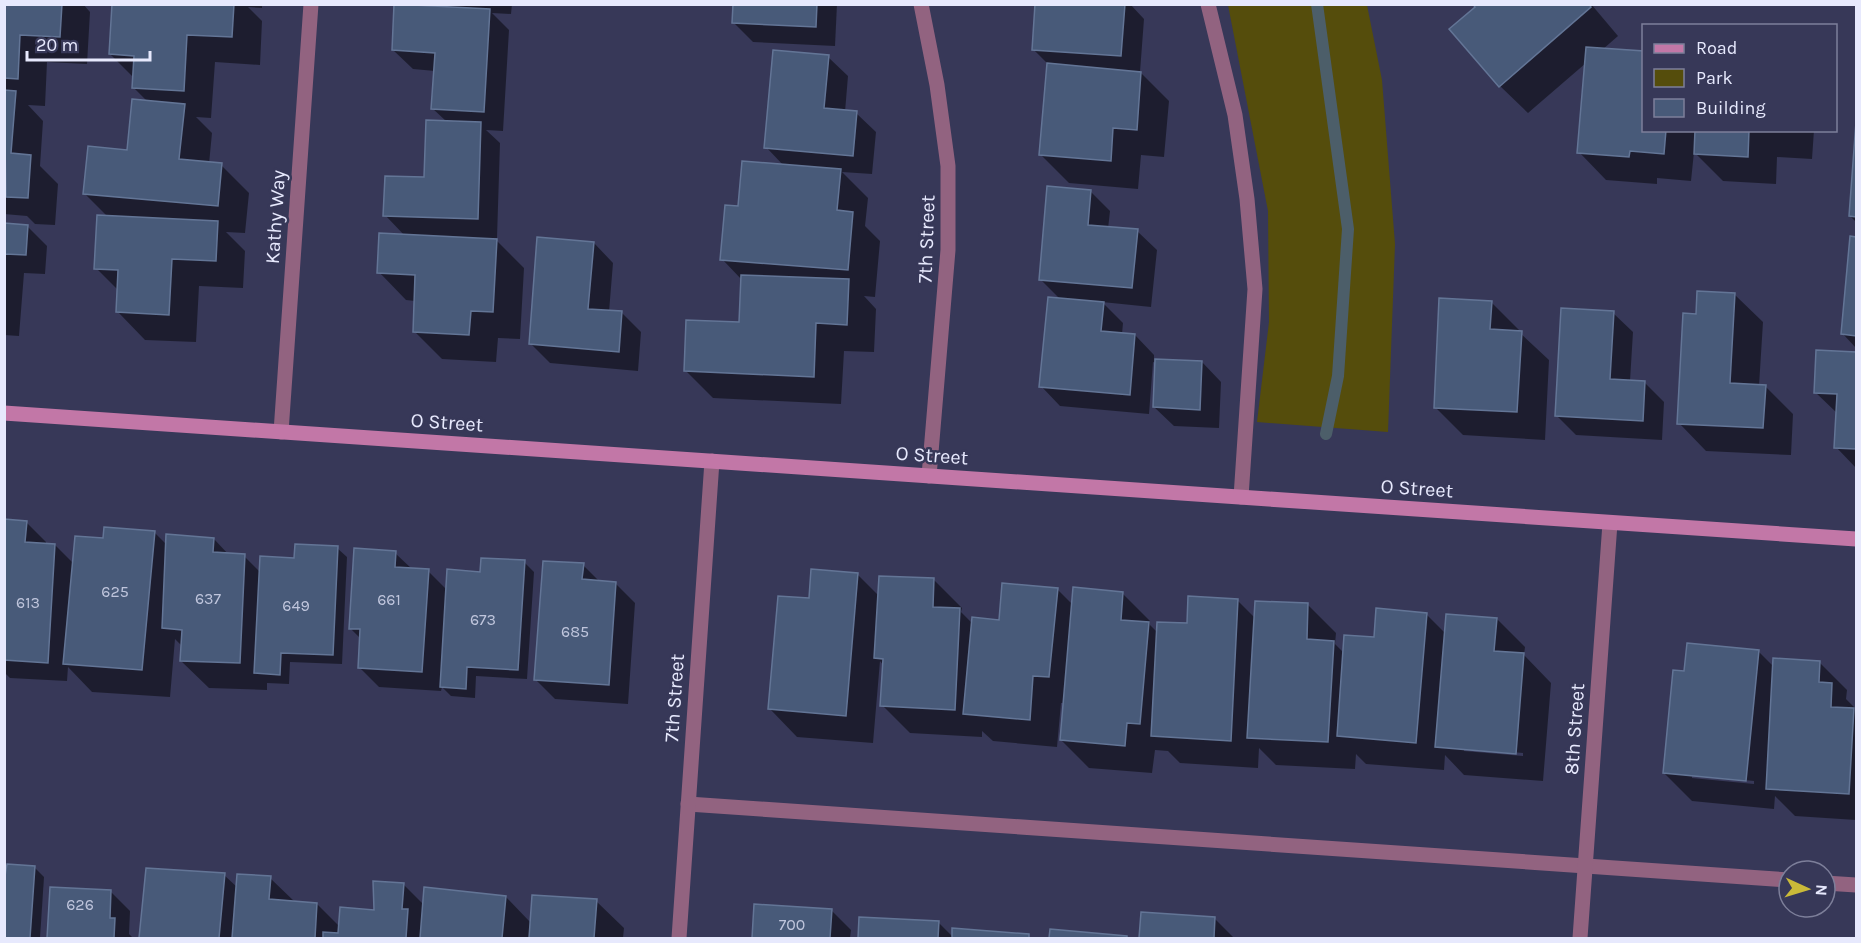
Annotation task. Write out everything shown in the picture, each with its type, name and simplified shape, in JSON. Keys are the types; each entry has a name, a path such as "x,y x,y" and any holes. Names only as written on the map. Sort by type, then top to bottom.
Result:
{"street":[{"name":"Kathy Way","path":"280,432 311,4"},
{"name":"7th Street","path":"921,4 938,85 948,166 948,250 929,476"},
{"path":"1208,4 1235,115 1247,199 1255,290 1241,497"},
{"name":"O Street","path":"4,413 1857,539"},
{"name":"7th Street","path":"679,939 712,461"},
{"name":"8th Street","path":"1580,939 1610,523"},
{"path":"688,804 1777,879"},
{"path":"1837,884 1857,885"}],"green space":[{"path":"1228,5 1367,5 1382,80 1395,244 1388,432 1257,422 1269,322 1268,211"}],"building":[{"path":"4,4 62,4 60,37 20,35 18,79 4,78"},
{"path":"112,4 234,4 232,37 187,35 184,91 132,88 134,56 109,54"},
{"path":"394,4 490,9 484,112 431,109 435,53 392,50"},
{"path":"733,4 817,4 816,27 732,23"},
{"path":"1035,4 1125,4 1121,56 1032,50"},
{"path":"1473,4 1589,4 1591,7 1499,87 1449,29 1475,7"},
{"path":"1586,47 1642,51 1642,132 1666,132 1664,154 1630,151 1629,157 1577,153"},
{"path":"773,50 829,55 824,108 857,111 853,156 764,148"},
{"path":"1047,63 1141,72 1137,130 1113,128 1111,161 1039,155"},
{"path":"4,90 16,91 11,153 31,155 28,198 6,197"},
{"path":"132,99 185,104 179,159 222,163 218,206 83,194 88,146 127,150"},
{"path":"426,120 481,122 478,219 383,216 385,176 424,177"},
{"path":"1856,122 1856,217 1849,216"},
{"path":"1695,132 1749,132 1748,157 1694,154"},
{"path":"742,161 841,169 837,210 853,212 848,270 720,260 725,205 738,206"},
{"path":"1047,186 1091,190 1088,225 1138,229 1132,288 1039,280"},
{"path":"97,215 218,221 216,261 172,259 169,315 116,312 118,270 94,269"},
{"path":"4,223 28,225 26,255 5,254 4,264"},
{"path":"379,233 497,239 493,312 471,311 469,335 413,332 415,275 377,273"},
{"path":"1850,236 1856,237 1856,336 1841,334"},
{"path":"537,237 594,242 588,309 622,311 619,352 529,344"},
{"path":"741,275 849,279 847,325 816,323 814,377 684,371 686,320 739,322"},
{"path":"1697,291 1735,293 1730,383 1766,385 1763,428 1677,424 1683,313 1696,314"},
{"path":"1048,297 1104,302 1101,331 1135,334 1130,395 1039,387"},
{"path":"1439,298 1492,301 1490,329 1522,331 1517,412 1434,408"},
{"path":"1561,308 1614,311 1610,379 1645,381 1643,421 1555,416"},
{"path":"1816,350 1856,352 1856,449 1834,448 1837,394 1814,393"},
{"path":"1155,359 1202,361 1200,410 1153,407"},
{"path":"4,519 27,521 25,542 55,544 48,663 4,660"},
{"path":"104,527 155,531 142,670 63,664 75,536 103,538"},
{"path":"166,534 214,538 213,552 245,554 240,663 180,661 182,630 162,628"},
{"path":"295,544 338,546 333,655 281,653 280,675 254,673 260,556 294,558"},
{"path":"354,548 396,551 395,567 429,569 422,672 358,668 360,629 349,629"},
{"path":"481,558 525,560 518,670 467,667 466,689 440,687 447,569 480,572"},
{"path":"543,561 584,563 582,579 616,582 609,685 534,680"},
{"path":"811,569 858,573 846,716 768,709 778,596 809,598"},
{"path":"879,576 934,578 933,607 960,608 955,710 880,706 883,659 874,658"},
{"path":"1002,583 1058,588 1049,677 1033,676 1030,720 963,714 972,617 999,620"},
{"path":"1073,587 1123,592 1121,620 1149,622 1140,724 1127,723 1125,746 1060,740"},
{"path":"1188,596 1238,599 1231,741 1151,736 1157,622 1187,623"},
{"path":"1255,601 1308,603 1307,639 1334,641 1328,742 1247,738"},
{"path":"1376,608 1427,613 1416,743 1337,736 1344,635 1374,637"},
{"path":"1446,614 1497,618 1494,651 1524,653 1516,754 1435,747"},
{"path":"1687,643 1759,650 1746,781 1663,773 1673,670 1684,671"},
{"path":"1773,658 1820,661 1819,682 1832,683 1831,707 1854,708 1849,794 1766,789"},
{"path":"7,864 35,866 30,938 4,938 4,882"},
{"path":"146,868 225,873 219,938 139,938"},
{"path":"237,874 271,876 269,899 317,903 315,938 232,938"},
{"path":"373,881 404,883 402,909 408,909 406,938 323,938 323,932 338,933 340,907 374,910"},
{"path":"50,887 111,890 110,918 115,918 114,938 47,938"},
{"path":"424,887 506,896 502,938 420,938"},
{"path":"532,895 597,899 594,938 529,938"},
{"path":"754,904 832,909 830,938 752,938"},
{"path":"1141,912 1215,917 1214,938 1139,938"},
{"path":"859,917 939,921 938,938 858,938"},
{"path":"952,928 1029,934 1029,938 952,938"},
{"path":"1050,929 1127,936 1127,938 1049,938"}],"waterway":[{"path":"1317,4 1348,229 1338,376 1326,434"}]}
